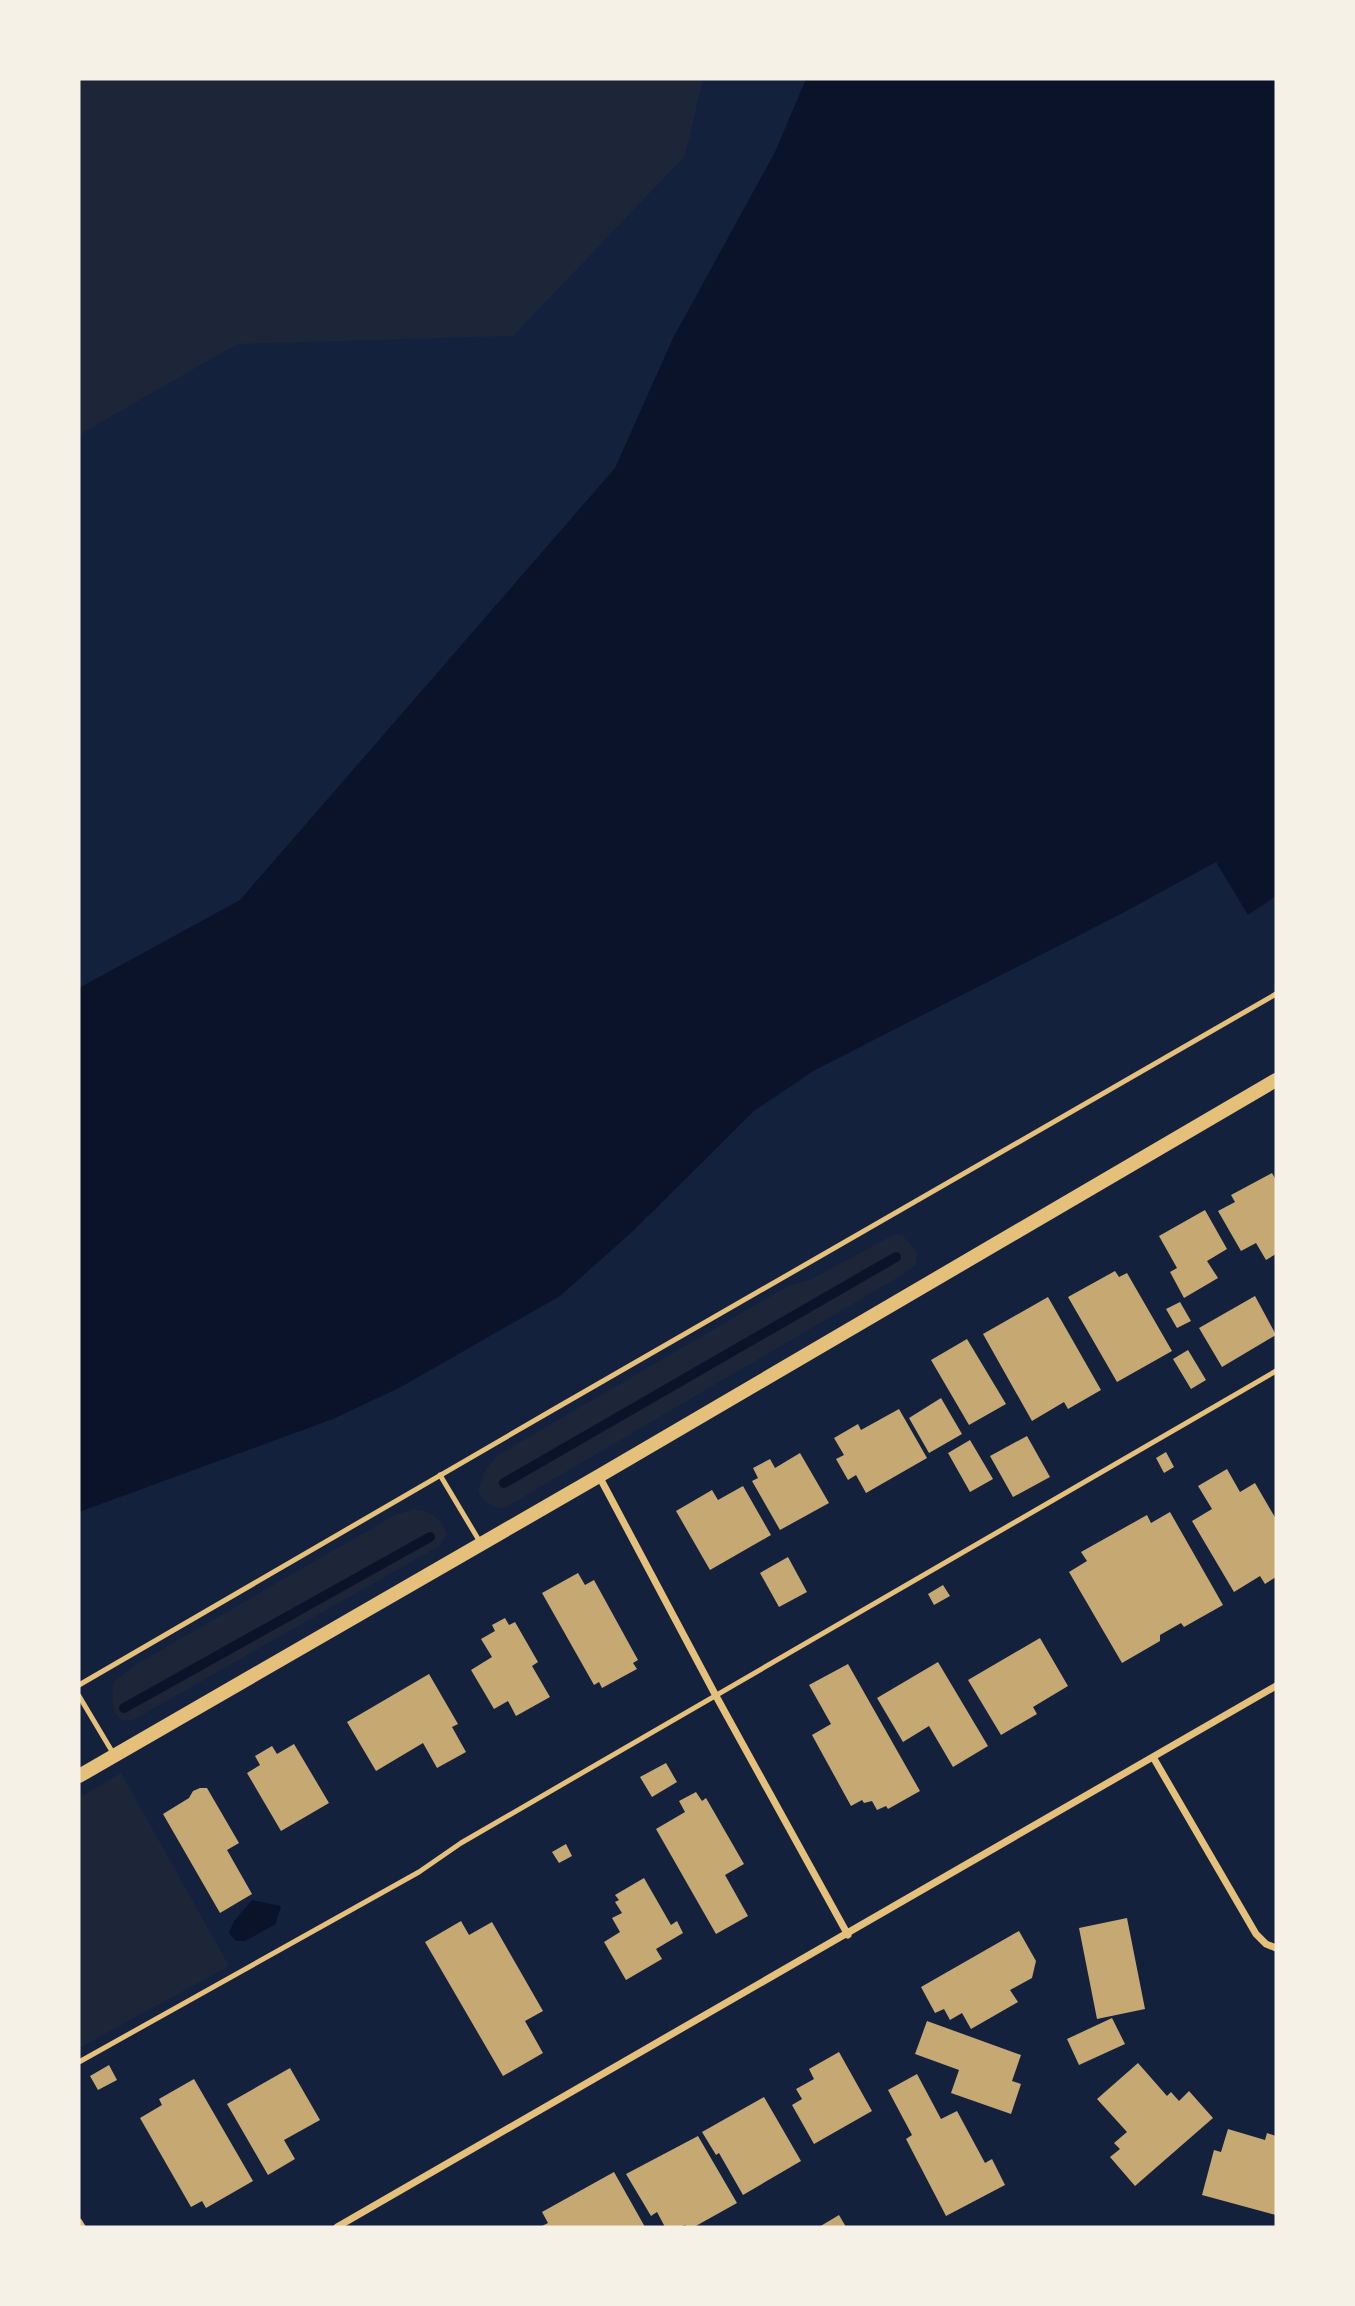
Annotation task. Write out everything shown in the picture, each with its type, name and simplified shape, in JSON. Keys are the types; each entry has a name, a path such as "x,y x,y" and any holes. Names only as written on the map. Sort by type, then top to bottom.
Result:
{"main road":[{"path":"79,1776 1276,1080"}],"street":[{"path":"599,1476 848,1935"},
{"path":"337,2227 1276,1686"},
{"path":"1153,1757 1255,1934 1266,1944 1276,1948"},
{"path":"79,2222 82,2227"}],"lane":[{"path":"79,1685 1276,995"},
{"path":"79,2062 419,1872 461,1843 1276,1371"},
{"path":"440,1475 481,1544"},
{"path":"79,1696 115,1755"}],"shaded area":[{"path":"79,79 703,79 685,156 513,336 237,344 79,435"},
{"path":"806,79 1276,79 1276,896 1248,915 1216,862 1119,915 815,1070 754,1111 632,1232 560,1296 401,1387 333,1419 79,1512 79,988 240,900 615,468 673,338 775,152"},
{"path":"893,1235 902,1235 917,1252 916,1265 907,1272 504,1508 492,1505 480,1495 478,1491 484,1472 498,1455 788,1286 812,1279"},
{"path":"414,1509 430,1513 442,1524 447,1534 439,1546 137,1718 129,1721 118,1716 112,1696 114,1682 135,1665 395,1515"},
{"path":"121,1773 229,1966 79,2048 79,1798"},
{"path":"252,1900 281,1906 276,1924 245,1941 236,1941 229,1933 234,1921"}],"building":[{"path":"1272,1173 1276,1180 1276,1254 1266,1260 1256,1243 1241,1251 1218,1211 1235,1202 1231,1195"},
{"path":"1205,1210 1227,1249 1207,1261 1218,1278 1184,1298 1170,1272 1177,1268 1159,1236"},
{"path":"1115,1271 1119,1277 1127,1273 1172,1351 1117,1382 1068,1297"},
{"path":"1255,1296 1276,1335 1222,1367 1199,1328"},
{"path":"1048,1297 1101,1390 1068,1409 1064,1402 1032,1421 983,1334"},
{"path":"1180,1302 1191,1321 1177,1328 1166,1309"},
{"path":"967,1339 1006,1404 969,1425 931,1360"},
{"path":"1188,1350 1206,1380 1191,1389 1173,1359"},
{"path":"941,1398 962,1434 929,1453 909,1418"},
{"path":"899,1409 927,1458 866,1493 856,1475 848,1480 836,1459 844,1455 834,1438 858,1424 861,1430"},
{"path":"1027,1436 1050,1477 1013,1497 990,1456"},
{"path":"970,1440 993,1479 970,1492 948,1453"},
{"path":"1166,1452 1174,1467 1164,1473 1156,1458"},
{"path":"800,1453 829,1503 780,1530 752,1481 758,1478 753,1468 770,1459 775,1468"},
{"path":"1227,1469 1240,1492 1255,1483 1276,1519 1276,1577 1265,1584 1260,1576 1234,1592 1192,1521 1212,1509 1198,1486"},
{"path":"743,1486 771,1535 710,1570 676,1511 712,1490 718,1500"},
{"path":"1170,1512 1223,1605 1184,1627 1181,1623 1160,1635 1160,1641 1122,1663 1069,1572 1087,1561 1081,1552 1147,1515 1151,1523"},
{"path":"788,1557 807,1592 779,1607 760,1573"},
{"path":"578,1573 585,1585 594,1580 638,1660 633,1663 637,1669 602,1688 599,1682 594,1685 542,1593"},
{"path":"943,1585 950,1596 934,1605 928,1594"},
{"path":"505,1618 509,1625 515,1622 538,1662 532,1666 550,1697 516,1716 508,1701 494,1709 471,1670 492,1657 481,1639 495,1631 492,1625"},
{"path":"1040,1638 1068,1686 1033,1707 1037,1714 1001,1735 968,1680"},
{"path":"938,1662 988,1746 953,1767 929,1726 903,1742 877,1698"},
{"path":"848,1664 920,1791 888,1809 886,1806 877,1810 872,1801 864,1803 862,1800 851,1806 812,1735 831,1724 809,1685"},
{"path":"429,1674 458,1724 452,1727 466,1752 437,1768 423,1743 376,1771 347,1722"},
{"path":"294,1744 329,1803 281,1831 247,1773 260,1765 255,1756 272,1746 277,1754"},
{"path":"666,1763 677,1782 652,1797 640,1777"},
{"path":"200,1788 207,1788 239,1843 227,1850 252,1894 220,1913 163,1814"},
{"path":"696,1792 702,1801 706,1798 744,1864 725,1875 748,1916 716,1934 656,1829 685,1812 679,1801"},
{"path":"566,1844 572,1856 559,1863 552,1852"},
{"path":"644,1878 671,1925 677,1921 683,1933 656,1949 662,1959 626,1980 604,1942 620,1932 612,1918 622,1913 615,1902 619,1900 615,1895"},
{"path":"1127,1918 1145,2009 1097,2019 1079,1928"},
{"path":"461,1921 469,1935 492,1922 543,2011 525,2021 543,2053 503,2076 425,1942"},
{"path":"1019,1931 1036,1961 1032,1978 1010,1990 1018,2002 971,2029 962,2013 950,2020 944,2009 935,2013 921,1987"},
{"path":"1112,2018 1125,2044 1079,2065 1067,2039"},
{"path":"927,2021 1021,2055 1012,2081 1021,2084 1011,2114 951,2093 959,2070 915,2054"},
{"path":"839,2052 872,2111 814,2144 792,2105 802,2099 796,2089 814,2079 809,2069"},
{"path":"1138,2063 1167,2096 1171,2092 1179,2101 1189,2091 1213,2118 1135,2186 1110,2157 1120,2149 1114,2143 1127,2132 1097,2099"},
{"path":"109,2065 117,2080 98,2090 90,2076"},
{"path":"290,2068 320,2120 284,2140 295,2159 268,2175 227,2104"},
{"path":"917,2074 941,2119 957,2111 985,2163 992,2159 1005,2185 946,2216 906,2139 912,2135 888,2090"},
{"path":"194,2079 253,2181 206,2208 202,2201 191,2207 140,2118 162,2105 159,2099"},
{"path":"764,2097 801,2161 743,2195 719,2153 716,2155 702,2132"},
{"path":"1228,2129 1265,2140 1267,2133 1276,2136 1276,2215 1202,2195 1214,2150 1221,2152"},
{"path":"698,2136 737,2203 694,2227 665,2227 657,2212 651,2216 626,2174"},
{"path":"614,2172 645,2227 540,2227 548,2223 542,2212"},
{"path":"839,2215 846,2227 819,2227"}],"waterway":[{"path":"504,1483 896,1257"},
{"path":"124,1708 430,1537"}]}
